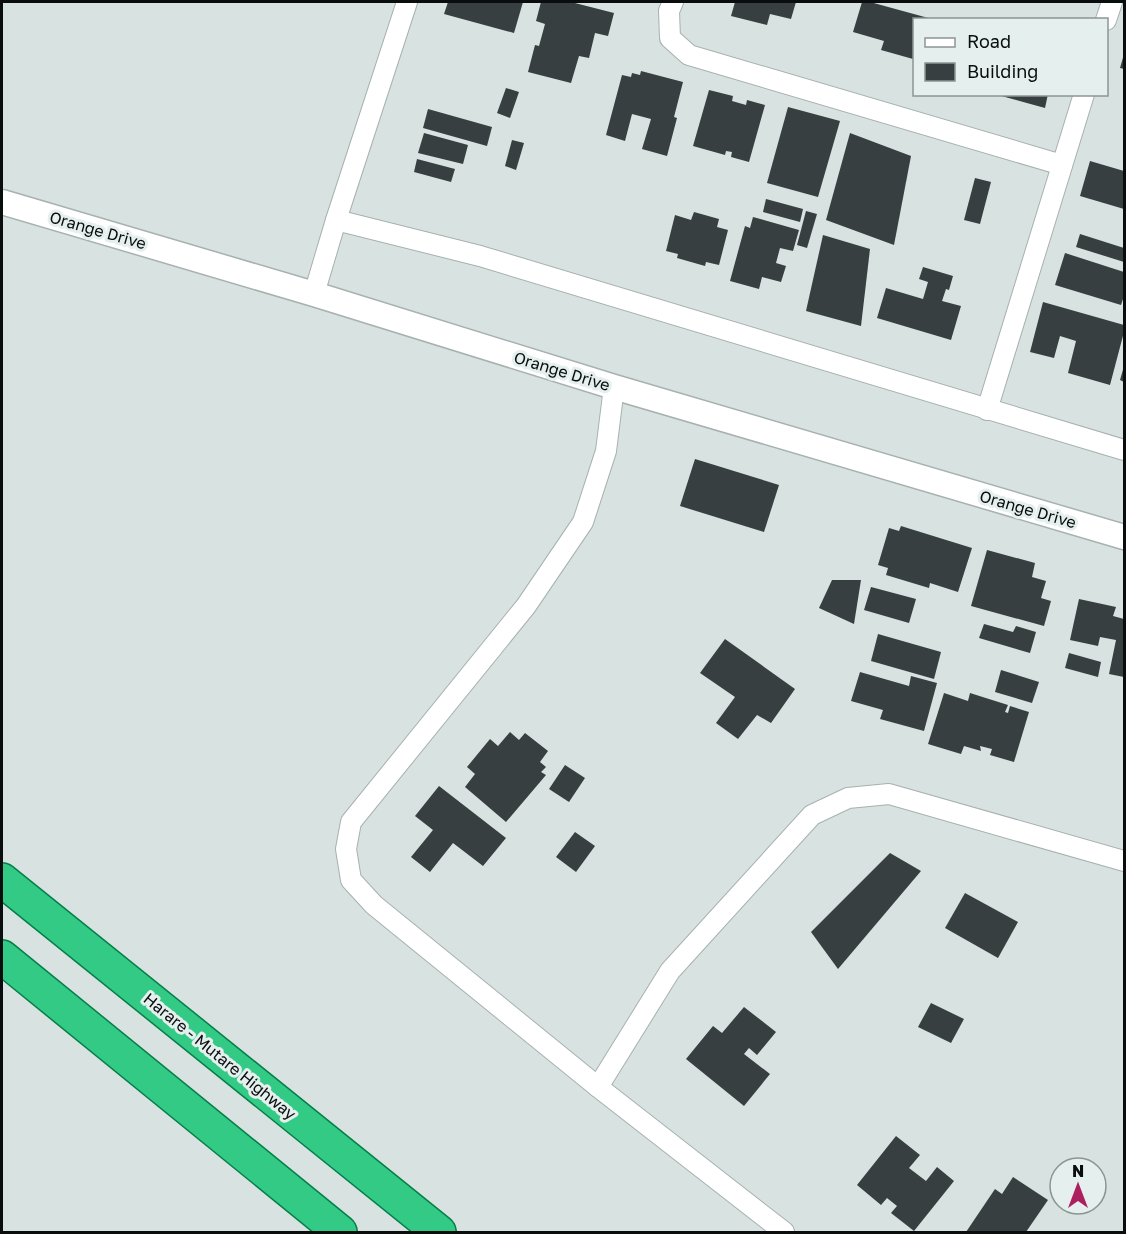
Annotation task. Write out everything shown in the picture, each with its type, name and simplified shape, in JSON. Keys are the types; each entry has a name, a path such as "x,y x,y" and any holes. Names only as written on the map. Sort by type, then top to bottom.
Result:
{"highway":[{"name":"Harare - Mutare Highway","path":"2,880 439,1233"},
{"path":"2,957 340,1233"}],"street":[{"path":"314,294 407,2"},
{"path":"673,2 669,11 670,38 689,55 1062,165"},
{"path":"1108,18 1112,2"},
{"path":"987,410 1083,96"},
{"name":"Orange Drive","path":"2,202 314,294 614,387 1125,537"},
{"path":"336,220 480,256 1125,450"},
{"path":"614,387 606,451 583,522 526,606 351,822 346,849 351,880 374,905 598,1087 784,1233"},
{"path":"598,1087 670,971 812,815 848,798 889,794 1125,861"}],"building":[{"path":"448,2 523,2 514,33 444,14"},
{"path":"541,2 571,2 614,13 608,36 595,33 589,58 579,56 571,83 528,72 535,45 539,46 545,24 536,21"},
{"path":"735,2 796,2 791,19 770,14 767,25 731,16"},
{"path":"862,2 870,2 928,18 913,18 913,59 881,50 884,41 853,32"},
{"path":"1124,54 1124,69 1120,68"},
{"path":"641,71 683,82 667,156 642,149 651,119 632,114 625,141 606,135 622,75 631,77 632,73 640,75"},
{"path":"506,88 519,92 510,118 497,113"},
{"path":"709,90 733,96 732,101 746,105 747,100 765,105 749,162 731,157 732,152 726,151 725,155 693,146"},
{"path":"1001,96 1048,96 1045,108"},
{"path":"788,107 840,121 818,197 767,183"},
{"path":"428,109 492,127 487,146 423,128"},
{"path":"424,133 468,145 463,164 418,153"},
{"path":"850,133 911,156 894,245 826,220"},
{"path":"512,140 524,143 516,170 505,166"},
{"path":"417,159 455,169 451,182 414,172"},
{"path":"1090,161 1124,171 1124,209 1080,196"},
{"path":"975,178 991,182 980,224 964,220"},
{"path":"766,199 803,209 800,222 763,212"},
{"path":"806,211 817,214 807,248 797,245"},
{"path":"694,212 719,219 717,227 728,230 719,265 706,262 705,266 677,258 678,254 666,251 675,215 691,220"},
{"path":"753,217 799,230 793,251 780,248 776,263 786,266 781,282 762,277 759,289 730,281 745,226 750,228"},
{"path":"1080,234 1124,248 1124,262 1076,247"},
{"path":"823,235 870,249 861,326 806,311"},
{"path":"1065,253 1124,272 1124,296 1121,305 1055,285"},
{"path":"923,267 953,276 949,290 946,289 942,301 961,306 951,340 877,318 886,288 923,299 928,282 919,279"},
{"path":"1043,302 1124,325 1110,385 1068,373 1076,341 1060,336 1054,358 1030,352"},
{"path":"1124,366 1124,382 1120,380"},
{"path":"695,459 779,485 764,532 680,506"},
{"path":"901,526 972,548 958,592 930,583 929,588 886,575 888,568 878,565 889,528 899,531"},
{"path":"987,550 1035,563 1032,577 1046,581 1041,598 1051,601 1044,626 971,606"},
{"path":"832,580 861,580 854,624 819,608"},
{"path":"871,587 916,599 909,623 864,610"},
{"path":"1079,599 1116,607 1113,616 1124,619 1124,677 1109,674 1116,640 1100,637 1098,646 1070,640"},
{"path":"984,624 1013,632 1016,626 1036,632 1030,653 979,638"},
{"path":"878,634 941,652 934,679 871,661"},
{"path":"725,639 795,689 771,723 757,715 738,739 716,723 735,697 700,673"},
{"path":"1069,653 1101,662 1098,677 1065,668"},
{"path":"1001,670 1039,682 1032,703 995,692"},
{"path":"860,672 909,686 911,676 937,683 924,731 880,719 883,710 851,701"},
{"path":"944,693 968,701 970,693 1008,705 1005,712 1008,713 1010,706 1029,712 1014,762 990,755 992,749 980,746 981,751 964,746 961,754 928,744"},
{"path":"510,732 519,740 525,733 548,751 540,762 546,767 541,772 546,775 506,822 465,787 475,774 467,767 490,739 498,746"},
{"path":"565,765 585,778 569,802 549,789"},
{"path":"439,786 506,838 483,866 453,843 430,872 411,857 433,830 415,816"},
{"path":"575,832 595,846 576,872 556,857"},
{"path":"890,853 921,871 838,969 811,932"},
{"path":"965,893 1018,922 998,958 945,928"},
{"path":"931,1003 964,1019 951,1043 918,1027"},
{"path":"744,1007 776,1032 757,1055 749,1048 744,1054 770,1074 744,1106 686,1059 713,1026 722,1033"},
{"path":"896,1136 920,1155 909,1168 926,1181 937,1167 954,1181 914,1231 891,1213 897,1206 887,1198 881,1205 857,1185"},
{"path":"1013,1177 1048,1200 1026,1232 966,1232 995,1189 1002,1194"}]}
